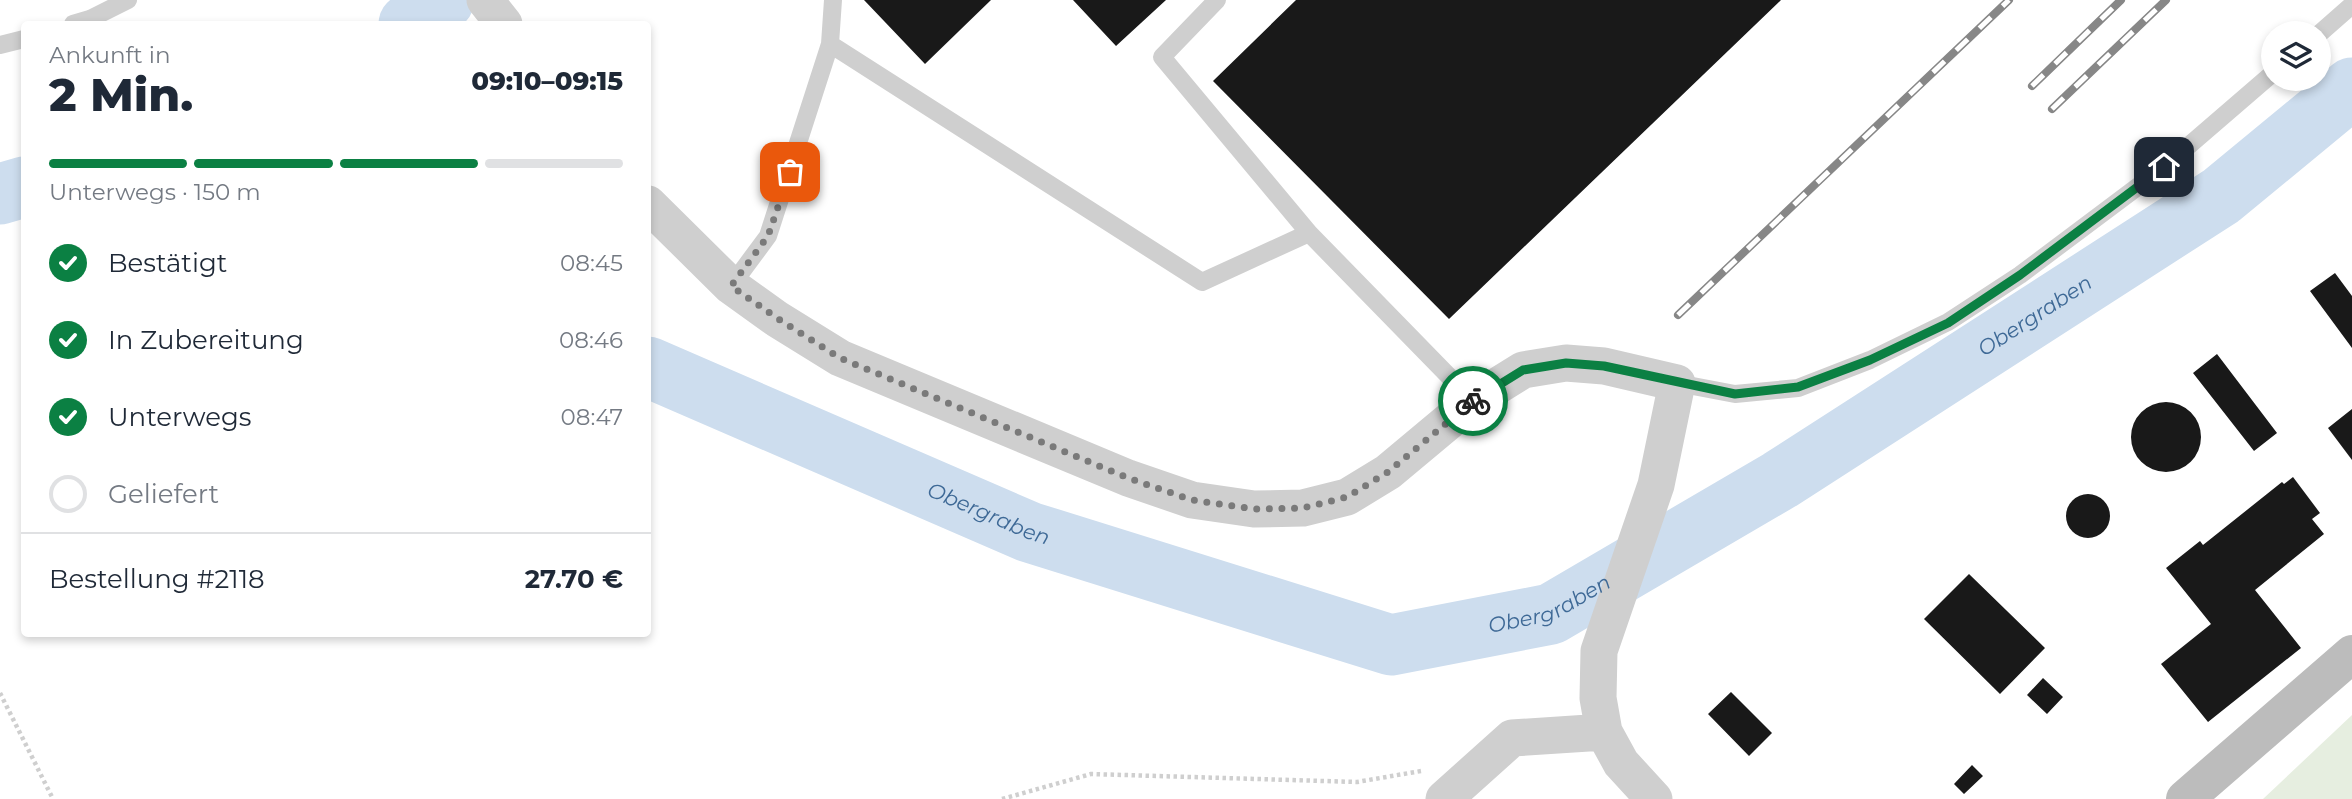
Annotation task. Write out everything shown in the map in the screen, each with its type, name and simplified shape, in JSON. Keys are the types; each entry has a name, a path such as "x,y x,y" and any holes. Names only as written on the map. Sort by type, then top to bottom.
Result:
{"main road":[{"path":"2185,799 2352,654"}],"street":[{"path":"485,0 502,21"},
{"path":"651,207 731,286 840,358 1128,478 1192,500 1254,509 1303,508 1347,497 1388,472 1473,401 1523,370 1566,363 1604,366 1677,383 1656,485 1599,650 1598,698 1604,732 1621,763 1654,799"},
{"path":"1433,785 1512,738 1604,732"}],"lane":[{"path":"83,21 128,0"},
{"path":"731,286 768,236 830,44 833,0"},
{"path":"1217,0 1162,57 1309,233 1473,401"},
{"path":"2331,23 2352,5"},
{"path":"0,45 21,40"},
{"path":"830,44 1202,282 1309,233"},
{"path":"1677,383 1735,394 1798,387 1870,360 1948,323 2020,275 2164,167 2261,83"}],"path":[{"path":"0,693 53,799"},
{"path":"1002,799 1091,774 1433,785"}],"shaded area":[{"path":"2352,715 2352,799 2263,799"}],"building":[{"path":"864,0 991,0 925,64"},
{"path":"1073,0 1166,0 1116,46"},
{"path":"1296,0 1781,0 1449,319 1213,81"},
{"path":"2335,273 2352,296 2352,348 2310,291"},
{"path":"2217,354 2277,433 2254,451 2193,373"},
{"path":"2173,402 2186,408 2195,417 2199,423 2199,451 2191,462 2180,470 2159,472 2141,462 2133,451 2131,430 2141,412 2152,404"},
{"path":"2352,409 2352,460 2328,428"},
{"path":"2293,477 2320,513 2312,519 2324,534 2255,590 2301,648 2208,722 2161,664 2211,624 2166,568 2200,541 2203,545 2282,482 2284,484"},
{"path":"2088,494 2103,501 2110,516 2103,531 2088,538 2073,531 2066,516 2073,501"},
{"path":"1969,574 2045,648 2000,694 1924,619"},
{"path":"2043,678 2063,697 2047,714 2027,695"},
{"path":"1731,692 1772,733 1749,756 1708,714"},
{"path":"1972,765 1983,776 1964,794 1954,784"}],"waterway":[{"path":"413,21 444,0"},
{"name":"Obergraben","path":"651,368 1029,532 1391,645 1551,614 1780,480 2221,196 2352,88"},
{"path":"0,194 21,188"}],"railway":[{"path":"1678,315 2009,0"},
{"path":"2032,86 2121,0"},
{"path":"2052,109 2166,0"}],"way so far":[{"path":"790,172 768,236 731,286 840,358 1128,478 1192,500 1254,509 1303,508 1347,497 1388,472 1473,401"}],"route":[{"path":"1473,401 1523,370 1566,363 1604,366 1735,394 1798,387 1870,360 1948,323 2020,275 2164,167"}]}
